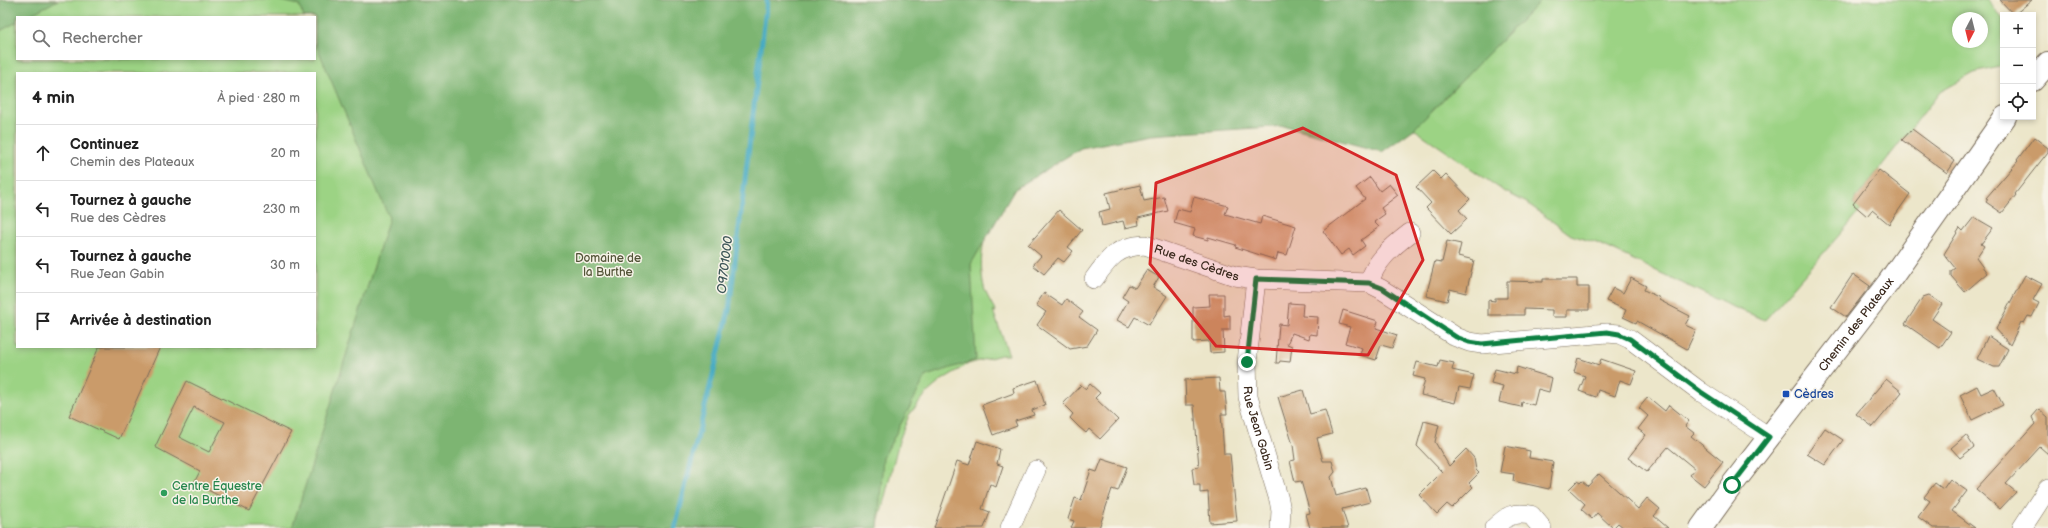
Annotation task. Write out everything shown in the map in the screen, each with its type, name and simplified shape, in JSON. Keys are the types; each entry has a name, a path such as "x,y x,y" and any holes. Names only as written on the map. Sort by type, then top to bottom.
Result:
{"street":[{"path":"2036,77 2048,63"},
{"name":"Chemin des Plateaux","path":"1701,528 1888,283 2003,120"},
{"path":"1369,283 1371,274 1391,247 1410,233"},
{"name":"Rue des Cèdres","path":"1094,279 1107,261 1121,249 1132,245 1145,245 1235,276 1256,279 1369,283 1382,288 1456,337 1469,342 1482,344 1607,332 1619,334 1630,339 1701,392 1769,437"},
{"name":"Rue Jean Gabin","path":"1256,279 1246,380 1248,397 1280,500 1280,528"},
{"path":"1010,528 1036,470"},
{"path":"2026,526 2048,488"},
{"path":"1494,528 1506,517 1517,513 1531,515 1542,528"}],"highlighted area":[{"path":"1303,128 1396,175 1423,260 1368,355 1216,346 1150,264 1156,183"}],"green space":[{"name":"Domaine de la Burthe","path":"0,0 1028,0 1046,155 1019,184 996,213 988,229 983,247 981,266 984,287 996,312 993,311 1009,355 1001,355 968,364 942,380 927,393 909,415 899,441 877,528 0,528"},
{"path":"0,0 58,0 28,16 16,16 16,23 0,31"},
{"name":"Domaine de la Burthe","path":"277,0 1541,0 1414,129 1382,152 1286,126 1150,135 1081,148 1015,189 971,264 976,360 926,376 883,458 878,528 292,528 389,218 316,44 316,16 304,16 299,5"},
{"path":"1541,0 1987,0 2000,15 2000,67 1974,73 1940,92 1857,197 1853,204 1861,210 1765,320 1726,304 1600,244 1571,235 1527,203 1502,190 1414,129"}],"building":[{"path":"2000,0 2032,0 2018,12 2011,12"},
{"path":"1912,129 1955,161 1947,173 1902,140"},
{"path":"2034,137 2048,148 2048,152 2002,213 1986,202 1988,199 1986,198 2018,161 2017,160"},
{"path":"1879,170 1910,194 1889,224 1872,210 1867,216 1853,204"},
{"path":"1433,171 1441,179 1446,174 1470,199 1459,210 1467,219 1451,234 1426,208 1431,203 1416,187"},
{"path":"1370,177 1380,191 1389,184 1398,195 1381,208 1385,214 1374,222 1379,227 1361,240 1365,246 1353,255 1349,249 1341,255 1323,231 1365,199 1356,188"},
{"path":"1140,185 1144,201 1164,197 1168,211 1138,218 1139,225 1125,228 1123,221 1102,226 1099,212 1110,209 1106,193"},
{"path":"1194,197 1228,206 1225,214 1260,224 1262,216 1296,226 1287,255 1278,253 1276,260 1235,247 1236,245 1208,237 1208,240 1193,236 1195,229 1174,223 1178,209 1190,212"},
{"path":"1059,210 1082,230 1068,247 1073,251 1064,262 1058,258 1044,274 1033,265 1041,256 1028,245"},
{"path":"1974,217 1993,228 1981,244 1984,246 1976,258 1987,273 1965,292 1951,276 1951,271 1955,268 1944,254 1960,228 1963,231"},
{"path":"1447,241 1461,244 1458,256 1474,260 1466,293 1450,289 1447,301 1426,296 1435,261 1442,262"},
{"path":"1147,270 1159,277 1153,287 1167,296 1149,325 1135,317 1129,327 1117,320 1128,301 1122,297 1129,285 1135,288"},
{"path":"1853,274 1870,286 1846,317 1831,307"},
{"path":"2025,275 2042,284 2033,300 2039,303 2032,317 2028,316 2024,323 2021,322 2010,345 1996,329"},
{"path":"1631,278 1646,286 1644,290 1660,298 1659,300 1690,316 1685,325 1696,330 1687,349 1637,321 1636,323 1623,317 1626,310 1606,301 1613,288 1623,293"},
{"path":"1543,279 1577,279 1577,287 1589,287 1589,310 1567,310 1567,317 1552,317 1552,310 1524,309 1524,315 1488,315 1488,300 1495,301 1495,298 1507,298 1507,281 1543,282"},
{"path":"1044,293 1062,305 1066,299 1083,312 1079,317 1097,330 1087,346 1070,349 1037,325 1046,312 1036,305"},
{"path":"1209,294 1224,294 1224,316 1230,315 1230,330 1223,330 1224,352 1210,353 1209,341 1193,342 1193,307 1210,306"},
{"path":"1929,295 1942,304 1932,319 1951,332 1940,348 1905,324 1923,297"},
{"path":"1289,303 1303,304 1302,316 1318,317 1317,335 1310,334 1309,339 1292,333 1287,344 1292,346 1290,362 1280,361 1279,363 1276,363 1279,324 1287,325"},
{"path":"1343,310 1378,321 1376,328 1397,335 1392,348 1381,345 1376,360 1360,355 1362,348 1345,343 1350,327 1339,324"},
{"path":"1988,336 2008,349 1999,367 1994,367 1977,359"},
{"path":"99,348 160,348 119,439 69,416"},
{"path":"1578,358 1599,365 1601,359 1636,371 1631,384 1620,380 1615,396 1598,390 1596,397 1579,391 1585,376 1574,372"},
{"path":"1440,360 1454,363 1452,370 1474,375 1470,389 1459,387 1455,403 1421,395 1425,379 1413,376 1417,362 1438,367"},
{"path":"1517,367 1552,378 1549,392 1538,389 1534,405 1522,402 1521,407 1499,402 1503,386 1491,383 1495,369 1516,374"},
{"path":"1219,378 1220,392 1225,392 1227,414 1221,414 1224,454 1230,454 1237,521 1210,523 1208,492 1200,493 1200,485 1194,485 1192,468 1199,467 1194,405 1186,405 1185,380"},
{"path":"1886,379 1902,392 1873,427 1856,414"},
{"path":"1037,380 1045,405 1032,410 1034,415 1015,421 1017,426 993,435 982,405 1014,393 1013,388"},
{"path":"187,381 291,432 249,511 194,483 200,471 155,447","holes":["194,407 225,422 209,452 179,437"]},
{"path":"1090,384 1100,393 1095,398 1118,420 1100,439 1089,429 1086,433 1079,427 1070,418 1073,414 1063,404 1081,385 1086,389"},
{"path":"1977,386 1981,394 1994,388 2003,405 1972,420 1960,395"},
{"path":"1303,390 1310,414 1325,410 1332,434 1317,438 1323,461 1332,461 1335,472 1331,477 1336,496 1366,488 1370,502 1342,509 1348,528 1310,528 1306,514 1310,513 1301,481 1295,482 1290,461 1295,460 1293,445 1278,397"},
{"path":"1648,397 1665,411 1669,405 1689,421 1685,426 1694,433 1691,436 1723,462 1704,486 1690,475 1695,469 1668,447 1647,472 1628,458 1646,435 1638,429 1648,416 1639,408"},
{"path":"2039,409 2048,417 2048,454 2040,447 2006,484 2016,492 2000,509 1976,489 2035,424 2032,417"},
{"path":"1424,421 1439,425 1435,442 1449,466 1466,449 1474,458 1476,470 1479,473 1469,483 1473,487 1452,508 1447,504 1437,514 1419,495 1442,472 1417,446"},
{"path":"1825,428 1843,440 1825,465 1807,454"},
{"path":"1966,435 1974,447 1960,458 1951,448"},
{"path":"977,441 1000,449 997,464 1003,466 996,487 990,484 982,509 990,512 984,528 934,528 957,461 969,465"},
{"path":"1505,446 1530,451 1529,458 1553,462 1549,489 1513,481 1514,474 1500,472"},
{"path":"1102,459 1127,467 1118,491 1112,489 1099,528 1071,528 1074,521 1068,519 1075,498 1081,500 1091,470 1097,472"},
{"path":"1599,474 1638,509 1647,498 1660,509 1654,516 1668,528 1624,528 1618,523 1613,528 1597,513 1592,519 1581,509 1585,504 1569,489 1577,481 1580,483 1582,481 1588,486"},
{"path":"1950,479 1967,491 1952,511 1975,528 1933,528 1918,517 1930,501 1924,497 1935,483 1943,489"}],"waterway":[{"name":"O9701000","path":"675,528 729,310 767,0"}],"place":[{"name":"Cèdres","path":"1786,394"},
{"name":"Centre Équestre de la Burthe","path":"164,493"}],"route":[{"path":"1247,362 1256,279 1369,283 1382,288 1456,337 1469,342 1482,344 1607,332 1619,334 1630,339 1701,392 1769,437 1732,485"}]}
